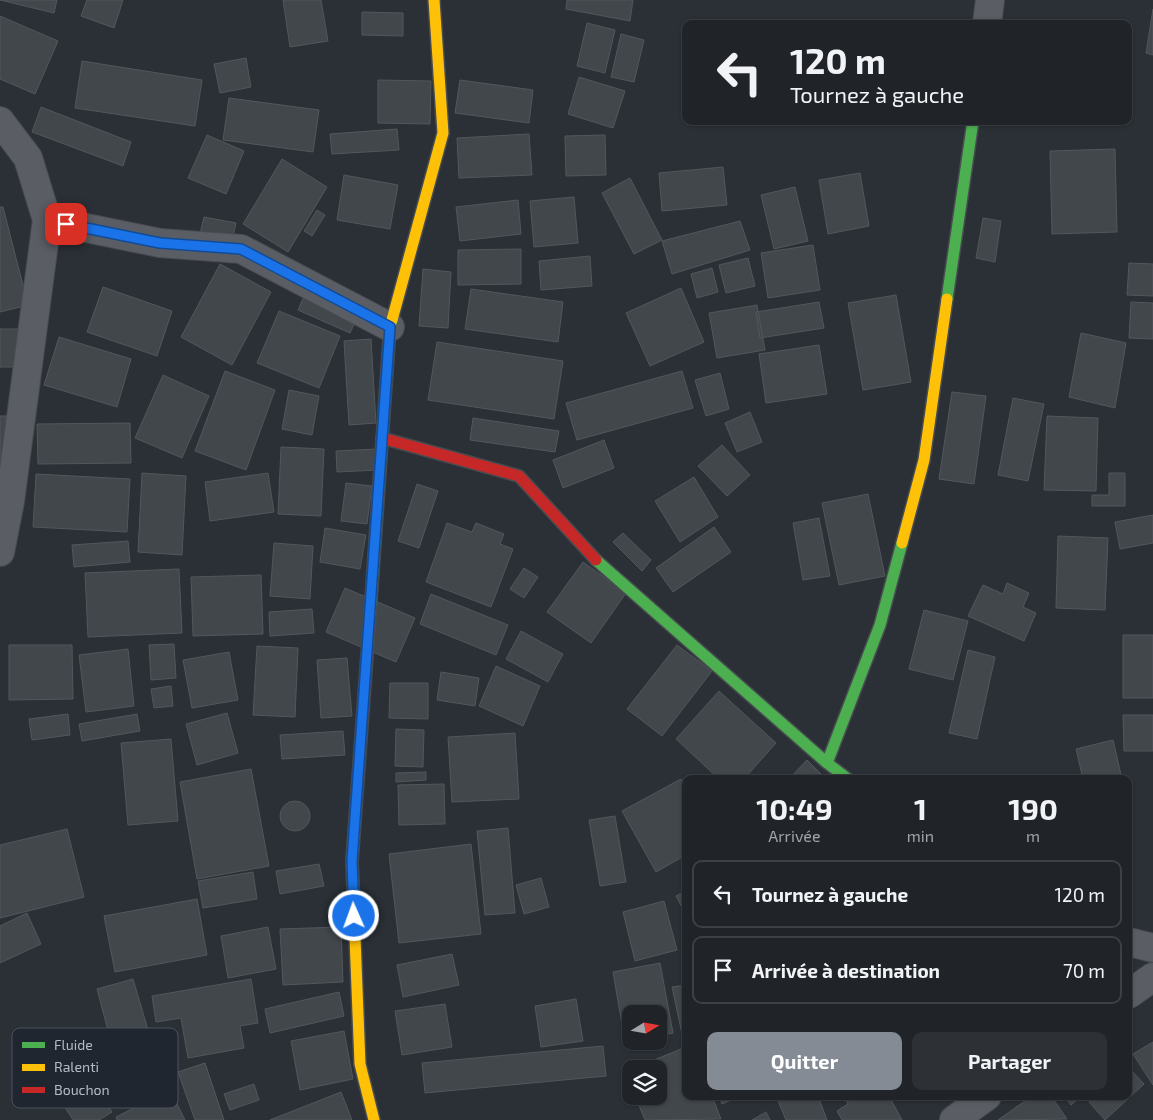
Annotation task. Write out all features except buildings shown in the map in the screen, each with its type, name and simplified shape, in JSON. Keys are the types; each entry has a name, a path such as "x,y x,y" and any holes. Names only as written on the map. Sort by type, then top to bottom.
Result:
{"street":[{"path":"374,1120 360,1064 352,861 390,327 443,133 434,0"},
{"path":"988,20 990,0"},
{"path":"0,121 28,158 48,220 10,501 0,552"},
{"path":"382,438 519,476 597,561 838,774 924,460 972,125"},
{"path":"48,220 160,243 241,249 390,327"},
{"path":"1132,943 1153,948"},
{"path":"1132,992 1153,977"},
{"path":"954,1120 982,1100"}],"traffic: fast":[{"path":"947,299 972,125"},
{"path":"370,614 392,320"},
{"path":"827,763 880,625 902,543"},
{"path":"596,560 843,775"}],"traffic: slow":[{"path":"392,320 443,133 434,0"},
{"path":"902,543 924,460 947,299"},
{"path":"355,820 352,861 360,1064 374,1120"}],"traffic: jam":[{"path":"382,438 519,476 596,560"},
{"path":"355,820 370,614"}],"route":[{"path":"66,224 160,243 241,249 390,327 352,861 354,916"}]}
